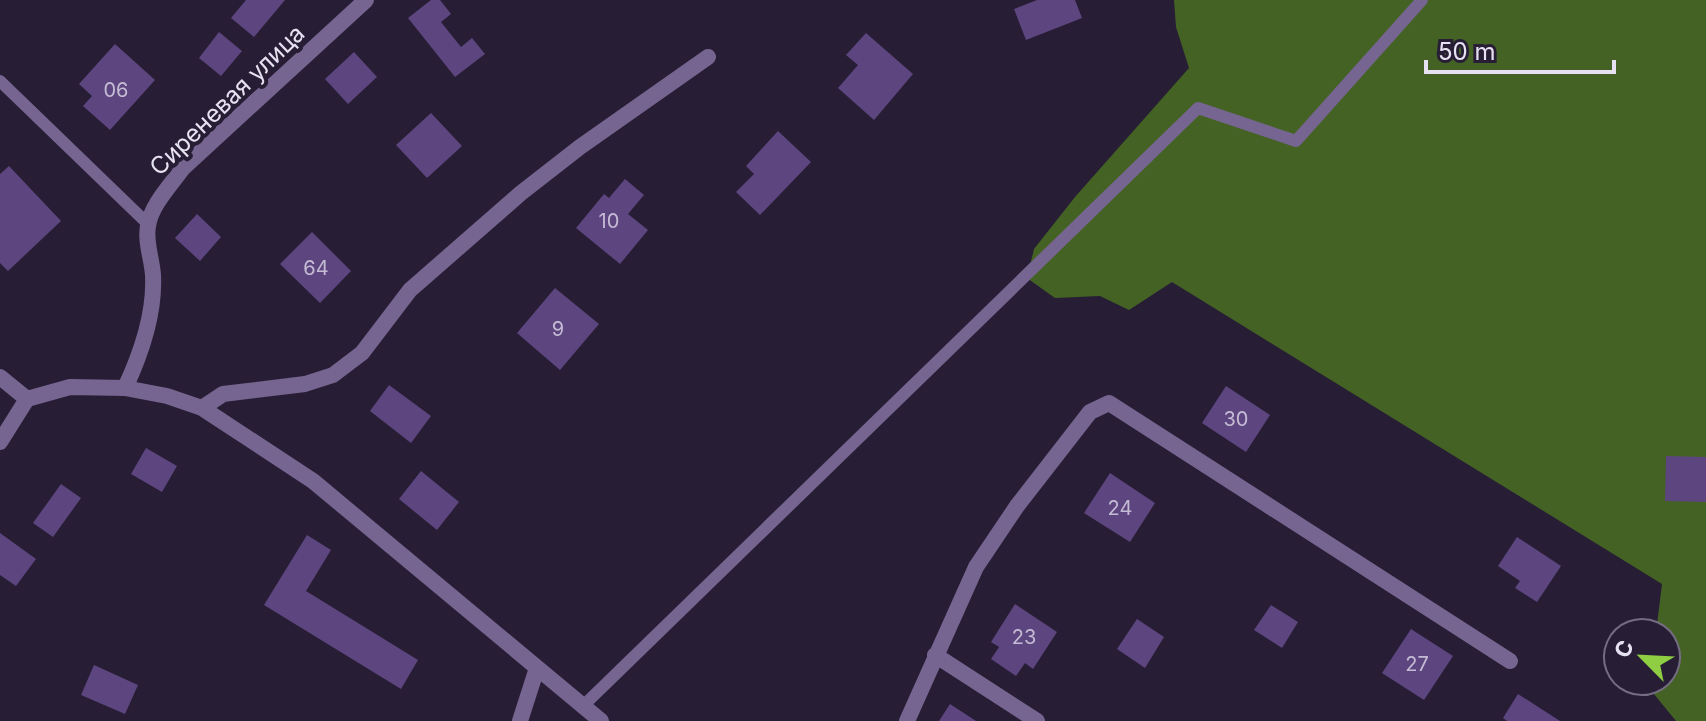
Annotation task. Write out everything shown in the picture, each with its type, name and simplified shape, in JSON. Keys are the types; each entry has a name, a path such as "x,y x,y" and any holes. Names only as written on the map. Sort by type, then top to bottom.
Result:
{"street":[{"name":"Сиреневая улица","path":"148,224 161,198 183,168 366,0"},
{"path":"202,408 223,394 305,384 333,375 362,353 410,290 521,193 580,147 708,57"},
{"path":"125,388 139,357 148,316 153,276 148,224"},
{"path":"0,377 27,399"},
{"path":"0,442 27,399 70,387 125,388 167,396 202,408 313,481 601,721"},
{"path":"907,721 976,567 1017,506 1090,412 1109,403 1510,661"},
{"path":"935,655 1037,721"},
{"path":"520,721 537,668"}],"lane":[{"path":"583,706 1198,108 1296,141 1422,0"},
{"path":"0,81 148,224"}],"green space":[{"path":"1174,0 1706,0 1706,721 1676,721 1656,697 1682,697 1682,617 1658,617 1662,584 1172,282 1129,310 1100,296 1055,298 1027,278 1034,249 1075,197 1189,68 1176,27"}],"building":[{"path":"246,0 285,0 254,37 231,18"},
{"path":"431,0 440,0 451,14 441,22 461,47 472,38 485,54 455,77 408,18"},
{"path":"1037,0 1075,0 1082,18 1026,40 1014,9"},
{"path":"219,32 242,51 221,76 199,58"},
{"path":"866,33 913,74 874,120 838,88 858,65 846,55"},
{"path":"115,44 155,80 110,130 83,106 92,96 79,84"},
{"path":"354,52 377,77 348,104 325,79"},
{"path":"431,113 462,146 427,178 396,145"},
{"path":"778,131 811,162 760,215 736,192 754,174 746,166"},
{"path":"9,166 61,221 8,271 0,263 0,174"},
{"path":"625,179 644,195 628,214 648,230 620,264 576,228 604,194 609,198"},
{"path":"197,214 221,237 200,261 175,238"},
{"path":"312,232 351,271 320,303 280,264"},
{"path":"555,288 599,324 560,370 517,333"},
{"path":"389,385 431,416 411,443 370,411"},
{"path":"1226,386 1270,415 1246,452 1202,423"},
{"path":"146,448 177,466 162,492 131,474"},
{"path":"1666,456 1706,457 1706,502 1665,501"},
{"path":"421,471 459,502 437,530 399,499"},
{"path":"1110,473 1155,503 1130,542 1084,513"},
{"path":"61,484 81,498 53,537 33,523"},
{"path":"0,533 36,559 16,586 0,575"},
{"path":"307,535 331,550 306,591 418,660 401,689 264,605"},
{"path":"1517,537 1561,566 1537,602 1515,588 1520,581 1498,566"},
{"path":"1015,604 1057,632 1033,669 1025,663 1016,676 991,659 999,647 991,642"},
{"path":"1271,605 1298,622 1282,648 1254,630"},
{"path":"1137,619 1164,637 1145,668 1117,649"},
{"path":"1411,629 1453,656 1424,700 1382,673"},
{"path":"94,665 138,685 125,714 81,695"},
{"path":"1518,694 1560,721 1507,721 1503,718"},
{"path":"950,704 976,721 939,721"}]}
